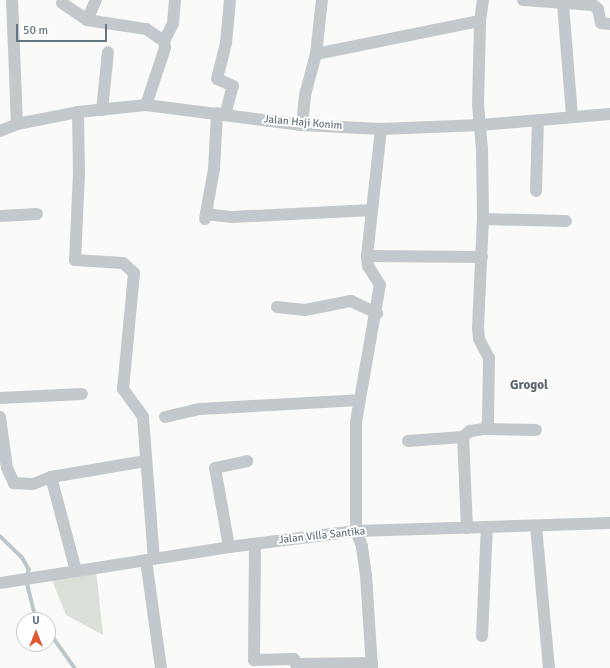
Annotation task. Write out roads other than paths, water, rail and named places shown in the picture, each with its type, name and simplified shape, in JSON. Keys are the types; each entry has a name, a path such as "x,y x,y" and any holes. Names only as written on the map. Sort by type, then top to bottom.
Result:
{"street":[{"path":"12,0 17,124"},
{"path":"87,20 96,0"},
{"path":"146,105 164,48 164,41 173,23 175,0"},
{"path":"230,0 226,43 217,79 233,86 221,114 214,169 205,216 232,217 372,210"},
{"path":"302,125 305,95 316,54 322,0"},
{"path":"484,0 480,21 478,105 481,125 483,219 479,339 489,358 488,422 485,429"},
{"path":"523,0 596,6 599,20 610,24"},
{"path":"62,3 87,20 97,24 146,29 164,41"},
{"path":"563,4 572,116"},
{"path":"316,54 480,21"},
{"path":"102,110 108,52"},
{"name":"Jalan Haji Konim","path":"0,131 17,124 78,112 146,105 302,125 381,129 481,125 572,116 610,114"},
{"path":"78,112 79,173 75,260 123,263 134,273 123,389 143,417 150,560 161,668"},
{"path":"536,191 538,120"},
{"path":"255,544 254,660 294,659 296,664 372,666 366,576 362,546 356,531 356,422 359,400 377,313 380,285 368,266 367,256 381,129"},
{"path":"0,216 37,214"},
{"path":"483,219 566,221"},
{"path":"367,256 482,257"},
{"path":"277,307 305,310 351,301 377,313"},
{"path":"0,398 82,394"},
{"path":"165,416 200,409 359,400"},
{"path":"0,417 7,468 14,483 33,484 52,477 146,461"},
{"path":"408,441 463,437 470,431 485,429 536,430"},
{"path":"463,437 467,528"},
{"path":"229,547 214,468 247,461"},
{"path":"52,477 76,571"},
{"name":"Jalan Villa Santika","path":"0,583 229,547 356,531 610,523"},
{"path":"536,526 549,668"},
{"path":"482,636 487,527"}],"waterway":[{"name":"Grogol","path":"0,536 22,557 29,569 28,575"},
{"name":"Grogol","path":"27,582 34,612"},
{"name":"Grogol","path":"56,641 75,668"}],"district":[{"name":"Grogol","path":"529,385"}]}
